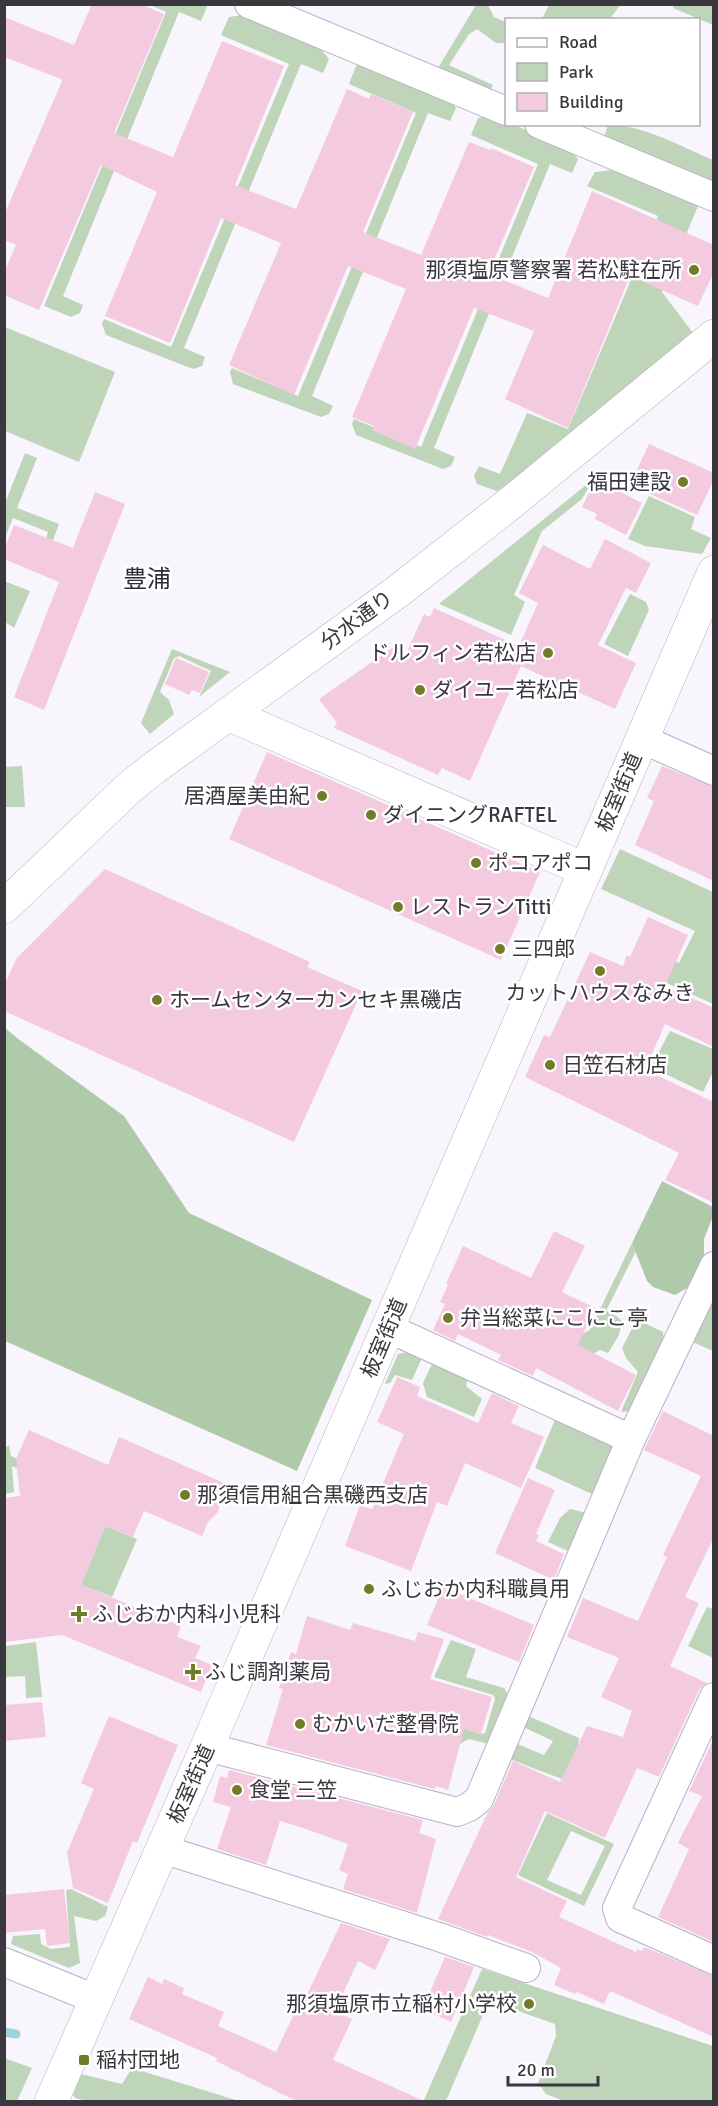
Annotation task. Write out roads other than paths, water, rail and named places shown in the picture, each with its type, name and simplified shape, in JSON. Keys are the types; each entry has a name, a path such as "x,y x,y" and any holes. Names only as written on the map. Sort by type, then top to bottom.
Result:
{"main road":[{"name":"分水通り","path":"4,907 130,787 181,747 406,585 714,336"},
{"name":"板室街道","path":"51,2102 207,1748 714,572"},
{"path":"228,714 586,870"}],"street":[{"path":"249,4 505,110"},
{"path":"544,126 714,197"},
{"path":"642,739 714,771"},
{"path":"207,1748 457,1812 479,1798 631,1439 714,1266"},
{"path":"388,1328 631,1439"},
{"path":"714,1697 617,1908 620,1918 714,1960"},
{"path":"162,1849 439,1937 526,1968"},
{"path":"4,1962 95,1999"}],"waterway":[{"path":"4,2032 16,2034"}],"place":[{"name":"那須塩原警察署 若松駐在所","path":"694,270"},
{"name":"福田建設","path":"683,482"},
{"name":"ドルフィン若松店","path":"548,653"},
{"name":"ダイユー若松店","path":"420,690"},
{"name":"居酒屋美由紀","path":"322,796"},
{"name":"ダイニングRAFTEL","path":"371,815"},
{"name":"ポコアポコ","path":"476,863"},
{"name":"レストランTitti","path":"398,907"},
{"name":"三四郎","path":"500,949"},
{"name":"カットハウスなみき","path":"600,971"},
{"name":"ホームセンターカンセキ黒磯店","path":"157,1000"},
{"name":"日笠石材店","path":"550,1065"},
{"name":"弁当総菜にこにこ亭","path":"448,1318"},
{"name":"那須信用組合黒磯西支店","path":"185,1495"},
{"name":"ふじおか内科職員用","path":"369,1589"},
{"name":"ふじおか内科小児科","path":"79,1614"},
{"name":"ふじ調剤薬局","path":"193,1672"},
{"name":"むかいだ整骨院","path":"300,1724"},
{"name":"食堂 三笠","path":"237,1790"},
{"name":"那須塩原市立稲村小学校","path":"529,2004"},
{"name":"稲村団地","path":"84,2060"}],"district":[{"name":"豊浦","path":"147,579"}]}
